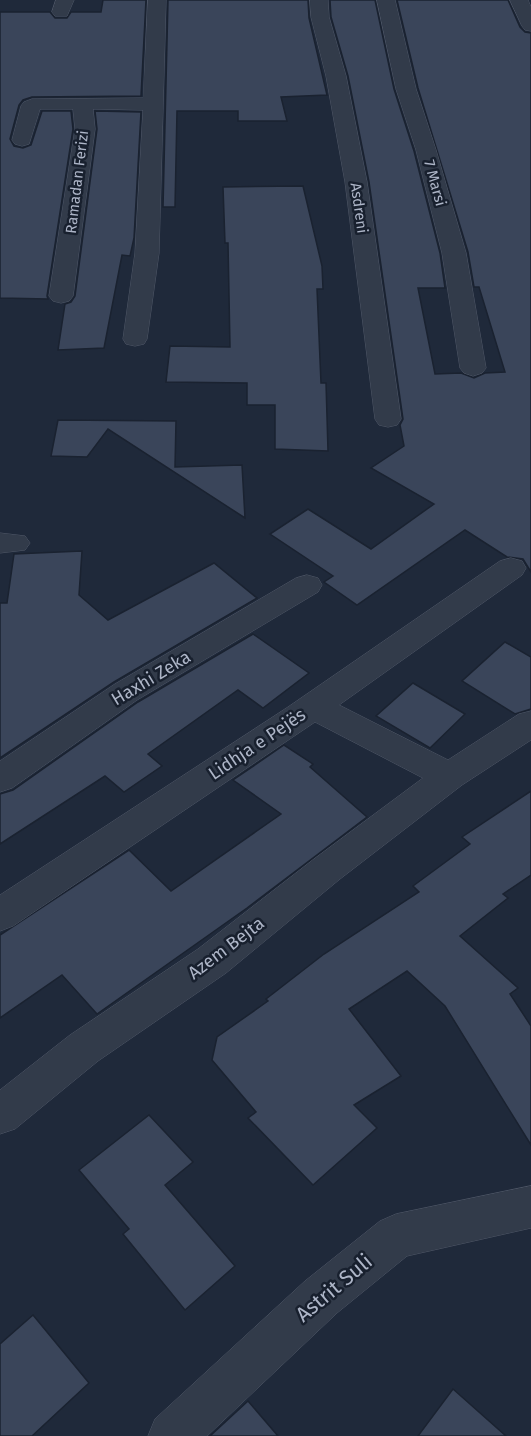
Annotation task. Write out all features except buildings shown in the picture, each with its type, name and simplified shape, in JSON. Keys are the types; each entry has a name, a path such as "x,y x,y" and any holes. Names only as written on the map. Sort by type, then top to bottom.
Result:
{"street":[{"path":"135,339 147,253 157,0"},
{"name":"Asdreni","path":"319,0 320,17 336,76 356,182 388,419"},
{"name":"7 Marsi","path":"386,0 406,89 426,150 454,253 473,368"},
{"path":"519,0 531,26"},
{"path":"22,140 31,106 39,103 82,103"},
{"name":"Ramadan Ferizi","path":"61,296 85,129 82,103 154,104"},
{"name":"Lidhja e Pejës","path":"0,915 313,707 511,568"},
{"name":"Haxhi Zeka","path":"0,779 126,692 307,585"},
{"path":"313,707 450,776"},
{"name":"Azem Bejta","path":"0,1115 84,1048 212,961 327,869 450,776 531,723"},
{"name":"Astrit Suli","path":"172,1436 321,1297 396,1236 531,1207"}]}
